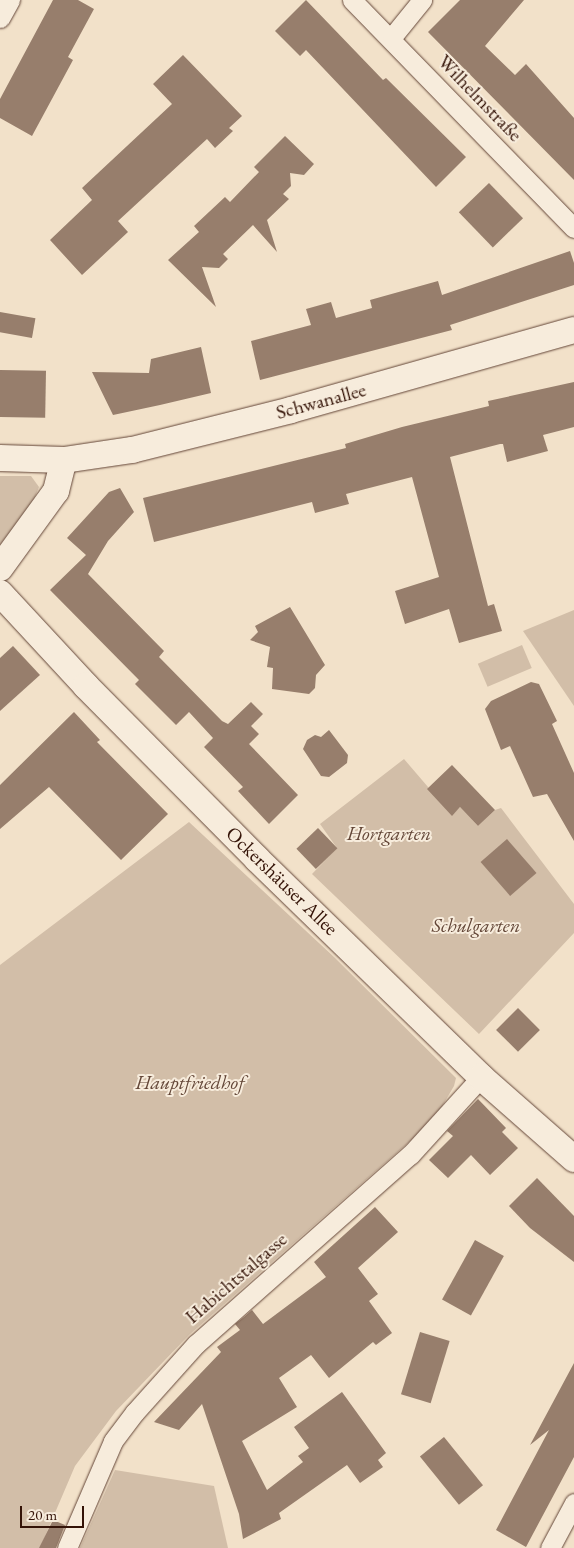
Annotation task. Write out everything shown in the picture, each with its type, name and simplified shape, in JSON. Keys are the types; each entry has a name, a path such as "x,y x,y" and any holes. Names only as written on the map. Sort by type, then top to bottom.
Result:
{"street":[{"path":"0,18 10,0"},
{"name":"Wilhelmstraße","path":"352,0 392,37 574,228"},
{"path":"392,37 422,0"},
{"name":"Schwanallee","path":"0,458 64,460 108,455 184,438 574,330"},
{"path":"0,568 56,491 64,460"},
{"name":"Ockershäuser Allee","path":"0,593 86,686 257,859 481,1076 574,1159"},
{"name":"Habichtstalgasse","path":"67,1548 113,1442 135,1412 196,1344 410,1155 481,1076"},
{"path":"550,1548 574,1504"}],"green space":[{"path":"0,476 31,476 39,487 34,499 0,545"},
{"path":"574,610 574,706 523,631"},
{"path":"522,645 532,668 488,687 478,664"},
{"name":"Schulgarten","path":"404,759 452,815 460,807 478,826 495,810 501,808 574,904 574,933 479,1034 312,874 337,848 320,824"},
{"name":"Hauptfriedhof","path":"189,822 334,957 456,1078 454,1086 434,1120 189,1335 116,1411 75,1466 40,1548 0,1548 0,965"},
{"path":"115,1470 214,1486 228,1548 80,1548"}],"building":[{"path":"53,0 78,0 94,9 68,57 73,60 32,136 0,118 0,99"},
{"path":"306,0 383,80 386,78 466,157 436,187 306,50 300,56 275,31"},
{"path":"460,0 524,0 485,46 515,75 526,64 574,118 574,180 428,32"},
{"path":"183,55 242,116 229,128 233,131 215,148 207,139 118,221 128,232 82,275 50,240 92,200 82,188 172,104 153,84"},
{"path":"285,136 314,164 304,175 290,173 291,186 283,194 289,199 267,220 277,252 253,225 223,254 228,259 219,268 202,267 216,307 168,260 199,232 194,226 225,197 230,202 259,172 254,167"},
{"path":"489,183 523,218 493,247 459,212"},
{"path":"570,251 574,263 574,285 450,325 452,330 260,380 251,341 311,325 306,309 331,302 336,318 372,308 370,300 438,281 442,295"},
{"path":"0,312 35,318 32,338 0,332"},
{"path":"201,347 211,393 160,405 113,415 92,372 149,373 151,359"},
{"path":"0,370 46,371 45,418 0,417"},
{"path":"574,382 574,427 543,435 548,451 507,462 503,444 500,444 450,457 488,606 494,604 502,631 459,643 449,609 405,624 395,591 439,577 412,477 346,494 349,504 315,513 312,502 154,542 143,498 346,448 345,444 402,427 489,406 488,401"},
{"path":"120,488 134,512 108,541 88,574 164,651 159,657 222,721 228,724 251,702 263,714 251,726 259,734 249,744 298,795 269,824 238,791 243,787 204,747 213,738 189,712 176,725 135,684 139,680 50,590 86,555 67,538 109,492"},
{"path":"290,607 325,665 316,675 315,688 309,694 272,689 273,668 267,667 270,647 250,640 258,632 255,626"},
{"path":"13,646 40,675 0,711 0,658"},
{"path":"531,682 539,684 557,721 552,724 574,773 574,841 547,794 533,797 510,746 501,750 485,709 491,701"},
{"path":"74,712 100,740 97,742 168,814 121,860 49,787 0,829 0,785"},
{"path":"329,730 348,755 347,763 329,777 321,776 303,749 307,740 315,735 321,737"},
{"path":"452,765 495,810 478,826 460,807 452,816 427,789"},
{"path":"318,828 337,848 316,869 296,849"},
{"path":"507,839 537,873 510,896 481,862"},
{"path":"518,1008 540,1030 518,1052 496,1030"},
{"path":"478,1099 506,1128 502,1132 518,1148 490,1175 471,1155 448,1178 429,1160 453,1136 447,1131"},
{"path":"537,1178 574,1216 574,1262 530,1228 509,1206"},
{"path":"375,1207 398,1232 358,1268 378,1294 369,1301 392,1333 376,1345 373,1342 329,1378 311,1355 279,1378 297,1407 242,1441 267,1490 303,1462 298,1456 309,1448 294,1427 342,1392 386,1453 378,1460 383,1467 360,1483 347,1465 279,1513 281,1519 243,1539 239,1514 202,1404 179,1430 154,1422 221,1352 217,1347 240,1330 235,1324 252,1310 263,1324 326,1277 314,1262"},
{"path":"475,1240 504,1256 471,1315 442,1299"},
{"path":"420,1332 450,1341 431,1403 401,1394"},
{"path":"574,1363 574,1457 526,1547 496,1530 549,1430 530,1445"},
{"path":"444,1437 483,1485 459,1505 420,1457"},
{"path":"53,1520 65,1525 56,1548 39,1548"}],"park label":[{"name":"Hortgarten","path":"389,833"}]}
